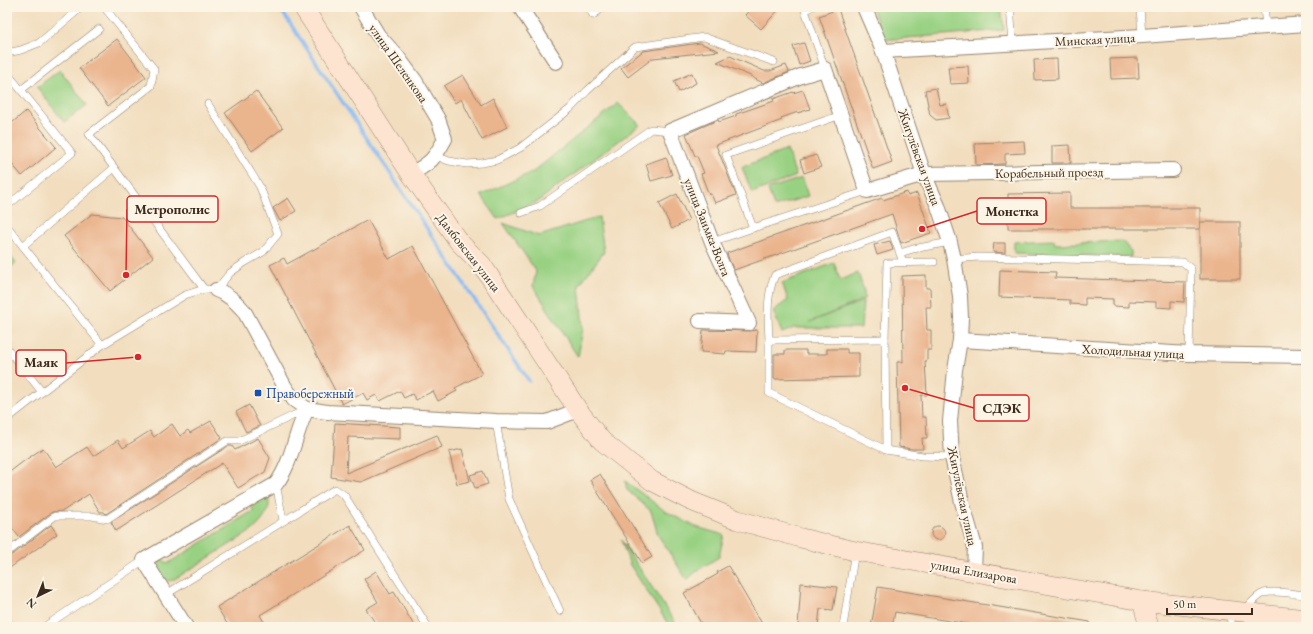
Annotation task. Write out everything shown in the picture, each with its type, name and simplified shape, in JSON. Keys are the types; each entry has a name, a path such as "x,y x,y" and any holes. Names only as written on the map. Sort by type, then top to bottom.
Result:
{"street":[{"name":"Дамбовская улица","path":"303,7 411,174 459,242 482,265 578,410 602,441 652,481"},
{"name":"улица Шеленкова","path":"362,7 378,35 397,56 438,119 445,139 436,156 428,164 411,174"},
{"path":"520,7 556,62"},
{"name":"Жигулёвская улица","path":"864,7 883,51 924,174 938,206 954,259 960,296 960,340 955,370 950,421 952,457 962,502 975,547 974,571"},
{"name":"Минская улица","path":"883,51 1142,36 1306,24"},
{"path":"670,131 801,76 825,69 867,191"},
{"name":"улица Заимка-Волга","path":"670,131 712,242 749,323 700,321"},
{"name":"Корабельный проезд","path":"867,191 924,174 1173,170"},
{"path":"210,289 226,293 235,300 244,311 285,387 294,400 307,409 496,422 547,422 578,410"},
{"name":"Холодильная улица","path":"960,340 1189,354 1306,356"},
{"path":"186,627 144,560 276,484 285,468 300,422 307,409"},
{"name":"улица Елизарова","path":"652,481 691,501 738,520 801,538 855,551 1235,617 1306,619"},
{"path":"1142,601 1149,627"}],"lane":[{"path":"7,53 21,50 39,43 80,7"},
{"path":"104,7 154,69 151,86 90,134 114,168 210,289"},
{"path":"588,7 593,15 604,7"},
{"path":"811,7 805,10 825,69"},
{"path":"1010,7 1014,44"},
{"path":"1140,7 1142,36"},
{"path":"1264,7 1266,27"},
{"path":"21,90 99,29"},
{"path":"436,156 449,161 468,164 482,163 496,160 520,148 570,109 587,91 635,47 704,37 774,62"},
{"path":"7,73 72,153 7,206"},
{"path":"7,420 102,345 185,295 210,289 230,273 263,252 278,234 260,187 208,104"},
{"path":"753,228 726,155 841,116"},
{"path":"521,213 540,206 651,129 670,131"},
{"path":"23,246 114,168"},
{"path":"712,242 867,191"},
{"path":"7,226 102,345"},
{"path":"903,262 892,232 775,275 772,281 767,313 769,340 769,393 886,450 923,456 952,457"},
{"path":"900,253 950,242"},
{"path":"954,259 978,257 1183,262 1191,268 1189,354"},
{"path":"886,450 885,339 887,263 934,262"},
{"path":"769,340 885,339"},
{"path":"7,348 42,392"},
{"path":"7,542 12,549 55,516 92,516 107,519 227,441 239,441 307,409"},
{"path":"496,422 509,499 560,611"},
{"path":"276,484 283,520"},
{"path":"165,595 283,520 335,489 344,495 428,627"},
{"path":"843,627 855,551"},
{"path":"44,627 144,560"},
{"path":"1235,617 1263,593 1306,595"},
{"path":"7,621 11,627"}],"green space":[{"path":"872,7 1001,7 1004,30 883,40"},
{"path":"60,70 87,105 64,122 37,87"},
{"path":"618,103 640,125 537,202 498,219 481,195 533,172"},
{"path":"787,150 796,176 752,193 742,167"},
{"path":"802,178 808,196 774,207 768,189"},
{"path":"599,217 604,252 579,285 583,328 578,357 533,286 536,271 503,223 539,236"},
{"path":"1054,240 1055,244 1122,241 1131,251 1131,257 1014,253 1014,242"},
{"path":"7,252 16,263 7,270"},
{"path":"834,263 840,280 858,273 864,291 864,299 810,322 863,301 861,328 794,328 782,333 773,311 788,300 782,283"},
{"path":"625,481 665,511 696,527 724,535 719,557 698,570 687,580 658,535 651,511 627,490"},
{"path":"267,495 269,500 268,510 260,523 253,530 173,580 168,581 163,578 157,567 158,563 163,559 167,564 253,511 252,505"},
{"path":"621,540 678,627 670,627 630,565"}],"building":[{"path":"752,7 781,7 761,29 745,15"},
{"path":"838,9 892,162 873,169 819,16"},
{"path":"117,39 146,77 108,106 79,68"},
{"path":"700,43 719,51 653,58 628,77 621,68 643,51"},
{"path":"804,43 810,61 799,65 793,46"},
{"path":"730,56 764,71 770,71 786,65 789,72 763,83 753,77 717,62"},
{"path":"1138,58 1139,78 1111,79 1110,59"},
{"path":"1057,59 1058,79 1035,80 1034,60"},
{"path":"968,66 969,83 950,84 948,67"},
{"path":"692,73 696,83 679,92 674,81"},
{"path":"463,75 481,105 493,98 507,127 482,140 461,99 455,103 444,86"},
{"path":"936,88 940,105 946,104 949,118 936,120 930,115 925,90"},
{"path":"803,90 810,109 781,118 782,120 716,145 736,195 715,203 711,194 709,195 701,174 704,173 686,134 718,120 719,122 736,116 736,114 774,101 773,99"},
{"path":"256,91 283,128 252,151 225,113"},
{"path":"26,111 56,147 22,176 7,158 7,127"},
{"path":"1024,141 1025,153 1005,154 1005,164 976,165 975,143"},
{"path":"1070,145 1071,163 1052,163 1052,146"},
{"path":"816,155 821,167 804,173 800,160"},
{"path":"666,157 672,175 651,181 646,164"},
{"path":"907,192 908,196 917,193 931,233 901,243 892,214 734,270 729,260 727,253 882,198 883,200"},
{"path":"1070,193 1070,208 1200,208 1200,229 1008,229 1008,194"},
{"path":"677,194 689,220 672,229 659,203"},
{"path":"288,198 296,211 280,221 273,208"},
{"path":"92,214 122,217 153,257 110,291 64,236"},
{"path":"368,220 389,259 413,246 482,374 455,388 457,391 438,401 433,391 416,400 412,394 404,398 400,391 380,401 376,395 367,400 363,393 342,404 270,265 284,258 287,264"},
{"path":"1200,222 1240,222 1240,279 1200,279"},
{"path":"890,241 893,250 877,255 874,245"},
{"path":"994,243 1005,243 1005,253 993,252"},
{"path":"1000,270 1056,272 1055,278 1185,282 1184,302 1171,301 1171,308 1156,307 1156,302 1129,301 1129,307 1113,306 1113,299 1085,298 1085,305 1070,304 1070,300 999,297"},
{"path":"926,275 926,288 930,288 931,307 926,307 927,330 931,330 931,350 927,350 927,361 925,361 927,395 921,395 922,417 926,417 927,438 922,438 923,449 912,449 899,447 897,362 903,362 902,276"},
{"path":"703,330 757,330 756,352 726,351 725,354 701,352"},
{"path":"827,349 847,349 847,353 859,353 859,377 774,379 774,354 785,354 785,350 806,350 806,354 827,354"},
{"path":"249,405 260,426 246,432 236,412"},
{"path":"211,421 222,438 106,514 104,512 100,512 89,494 63,511 52,512 19,537 7,521 7,474 43,448 56,467 87,447 93,456 118,440 123,448 150,431 154,437 172,424 180,436 188,430 190,433"},
{"path":"335,423 400,427 400,439 348,437 346,473 437,435 442,447 361,482 331,477"},
{"path":"258,438 270,458 265,472 238,488 222,463 116,531 111,522 228,446 232,446 235,450"},
{"path":"462,449 470,481 457,484 449,452"},
{"path":"483,471 488,484 475,488 470,475"},
{"path":"600,474 652,557 642,563 590,480"},
{"path":"51,525 57,534 7,570 7,557 15,553"},
{"path":"350,525 365,550 260,615 267,627 229,627 217,607"},
{"path":"938,526 943,528 945,533 943,538 938,540 933,538 931,533 933,528"},
{"path":"728,566 764,627 703,627 684,593 718,574 717,572"},
{"path":"376,571 390,594 394,592 415,627 378,627 366,609 378,602 364,579"},
{"path":"801,583 837,587 833,610 820,609 818,627 798,627"},
{"path":"878,587 1090,622 1090,627 985,627 895,612 892,627 871,627"}],"waterway":[{"path":"279,7 529,381"}],"place":[{"name":"Монетка","path":"922,229"},
{"name":"Метрополис","path":"126,275"},
{"name":"Маяк","path":"138,357"},
{"name":"СДЭК","path":"905,388"},
{"name":"Правобережный","path":"258,393"}]}
